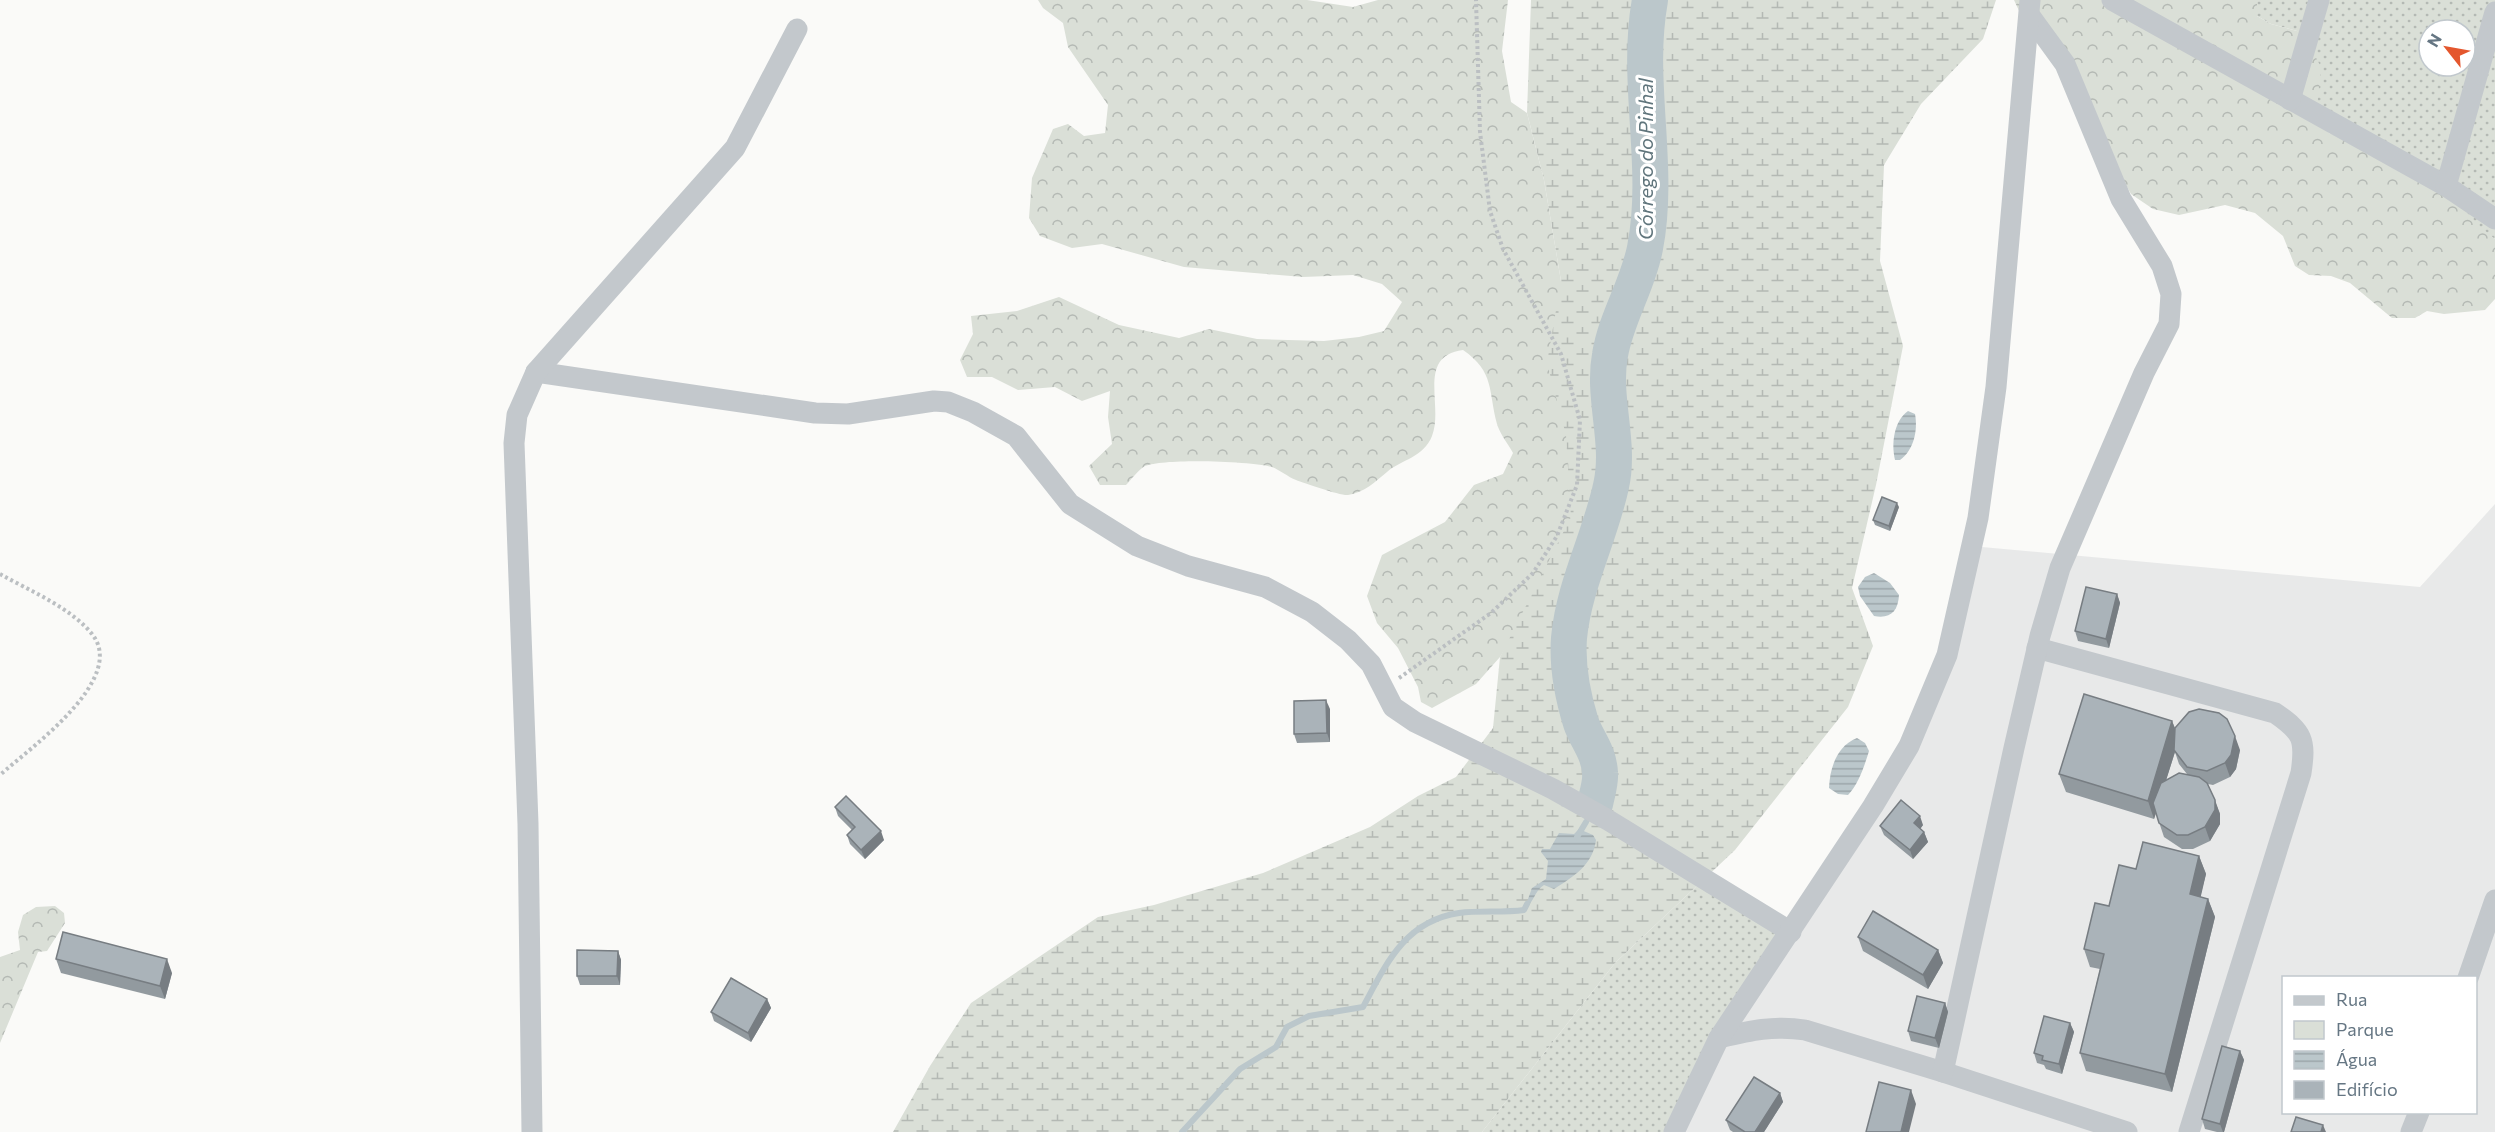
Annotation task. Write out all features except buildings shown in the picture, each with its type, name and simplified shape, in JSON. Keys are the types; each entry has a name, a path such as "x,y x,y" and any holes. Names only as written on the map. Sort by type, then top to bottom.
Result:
{"street":[{"path":"2112,0 2446,186 2495,219"},
{"path":"2290,100 2319,0"},
{"path":"1943,1072 2037,648 2060,568 2144,373 2169,324 2171,294 2162,266 2121,199 2065,64 2030,8"},
{"path":"1674,1132 1719,1038 1791,932 1909,746 1947,655 1978,518 1988,454 2030,8"},
{"path":"2446,186 2495,12"},
{"path":"532,1132 528,824 514,443 517,415 536,372 735,148 797,29"},
{"path":"536,372 822,414 848,414 934,401 948,402 974,412 1016,436 1070,504 1137,546 1188,566 1265,587 1312,612 1348,640 1371,664 1393,707 1416,722 1553,789 1608,820 1791,932"},
{"path":"2037,648 2275,713 2301,735 2305,749 2301,773 2189,1132"},
{"path":"2469,976 2495,900"},
{"path":"1719,1038 1761,1028 1785,1027 1943,1072 2127,1132"},
{"path":"2411,1132 2419,1114"}],"path":[{"path":"1386,696 1396,680 1491,613 1533,573 1557,536 1577,485 1580,420 1561,354 1503,249 1490,211 1480,132 1476,0"},
{"path":"0,574 73,617 92,634 101,648 100,666 92,687 63,719 0,775"}],"shaded area":[{"path":"2495,504 2495,1132 1682,1132 1720,1054 1885,797 1982,547 2420,587"}],"green space":[{"path":"1038,0 1307,0 1353,7 1378,0 1508,0 1502,51 1511,102 1527,113 1544,180 1561,281 1587,516 1500,657 1476,684 1432,708 1421,702 1418,687 1398,648 1377,623 1367,596 1382,555 1445,522 1474,485 1503,474 1513,453 1497,424 1485,374 1481,366 1463,350 1449,354 1440,362 1436,372 1435,424 1432,436 1424,449 1369,486 1348,495 1296,480 1272,467 1228,462 1188,461 1155,464 1142,468 1126,485 1100,485 1089,466 1112,444 1108,417 1110,391 1082,401 1055,387 1018,390 992,377 967,377 960,360 973,334 971,316 1017,311 1059,297 1119,325 1179,338 1209,329 1257,339 1324,341 1359,337 1384,331 1402,302 1382,284 1353,275 1303,277 1184,267 1102,244 1072,248 1040,236 1029,218 1032,178 1053,129 1068,124 1084,136 1105,133 1108,105 1068,47 1063,23 1043,8"},
{"path":"1531,0 1996,0 1983,39 1921,104 1884,165 1880,261 1903,346 1876,485 1852,588 1873,646 1848,707 1735,850 1615,963 1482,1132 893,1132 930,1066 971,1003 1098,917 1154,905 1263,873 1370,827 1418,796 1456,777 1493,728 1500,657 1571,517 1566,435 1547,363 1561,281 1544,180 1527,113"},
{"path":"2014,0 2257,0 2257,16 2271,24 2297,31 2314,54 2321,67 2317,106 2329,133 2354,143 2434,188 2495,239 2495,299 2485,310 2444,314 2427,311 2415,318 2392,318 2350,283 2331,276 2309,275 2295,266 2283,236 2255,213 2225,205 2179,215 2153,209 2131,194 2065,77 2020,13"},
{"path":"2257,0 2495,0 2495,239 2354,143 2329,133 2317,106 2297,31 2271,24 2257,16"},
{"path":"1701,882 1793,937 1729,1031 1682,1132 1482,1132 1615,963"},
{"path":"55,906 64,913 65,923 47,951 38,952 0,1043 0,957 20,950 18,932 23,915 36,907"}],"water":[{"path":"1908,411 1915,414 1914,439 1905,456 1900,460 1895,460 1893,447 1895,433 1900,420"},
{"path":"1874,573 1890,583 1899,595 1895,610 1889,615 1874,616 1860,596 1858,587 1865,577"},
{"path":"1857,738 1865,743 1869,751 1865,763 1848,795 1838,794 1829,788 1833,765 1844,746"},
{"path":"1579,829 1593,835 1596,840 1591,857 1575,875 1554,889 1544,885 1524,910 1532,888 1546,879 1548,861 1541,852 1542,849 1550,849 1559,833 1574,834"}],"waterway":[{"name":"Córrego do Pinhal","path":"1595,804 1600,780 1599,766 1575,703 1571,681 1569,638 1576,599 1611,486 1614,453 1608,388 1610,355 1617,328 1642,262 1649,217 1650,155 1645,62 1650,0"},
{"name":"Córrego do Pinhal","path":"1577,837 1586,822"},
{"name":"Córrego do Pinhal","path":"1182,1132 1240,1069 1276,1047 1287,1027 1309,1016 1363,1007 1389,960 1399,947 1424,925 1459,913 1524,910 1527,904"}]}
